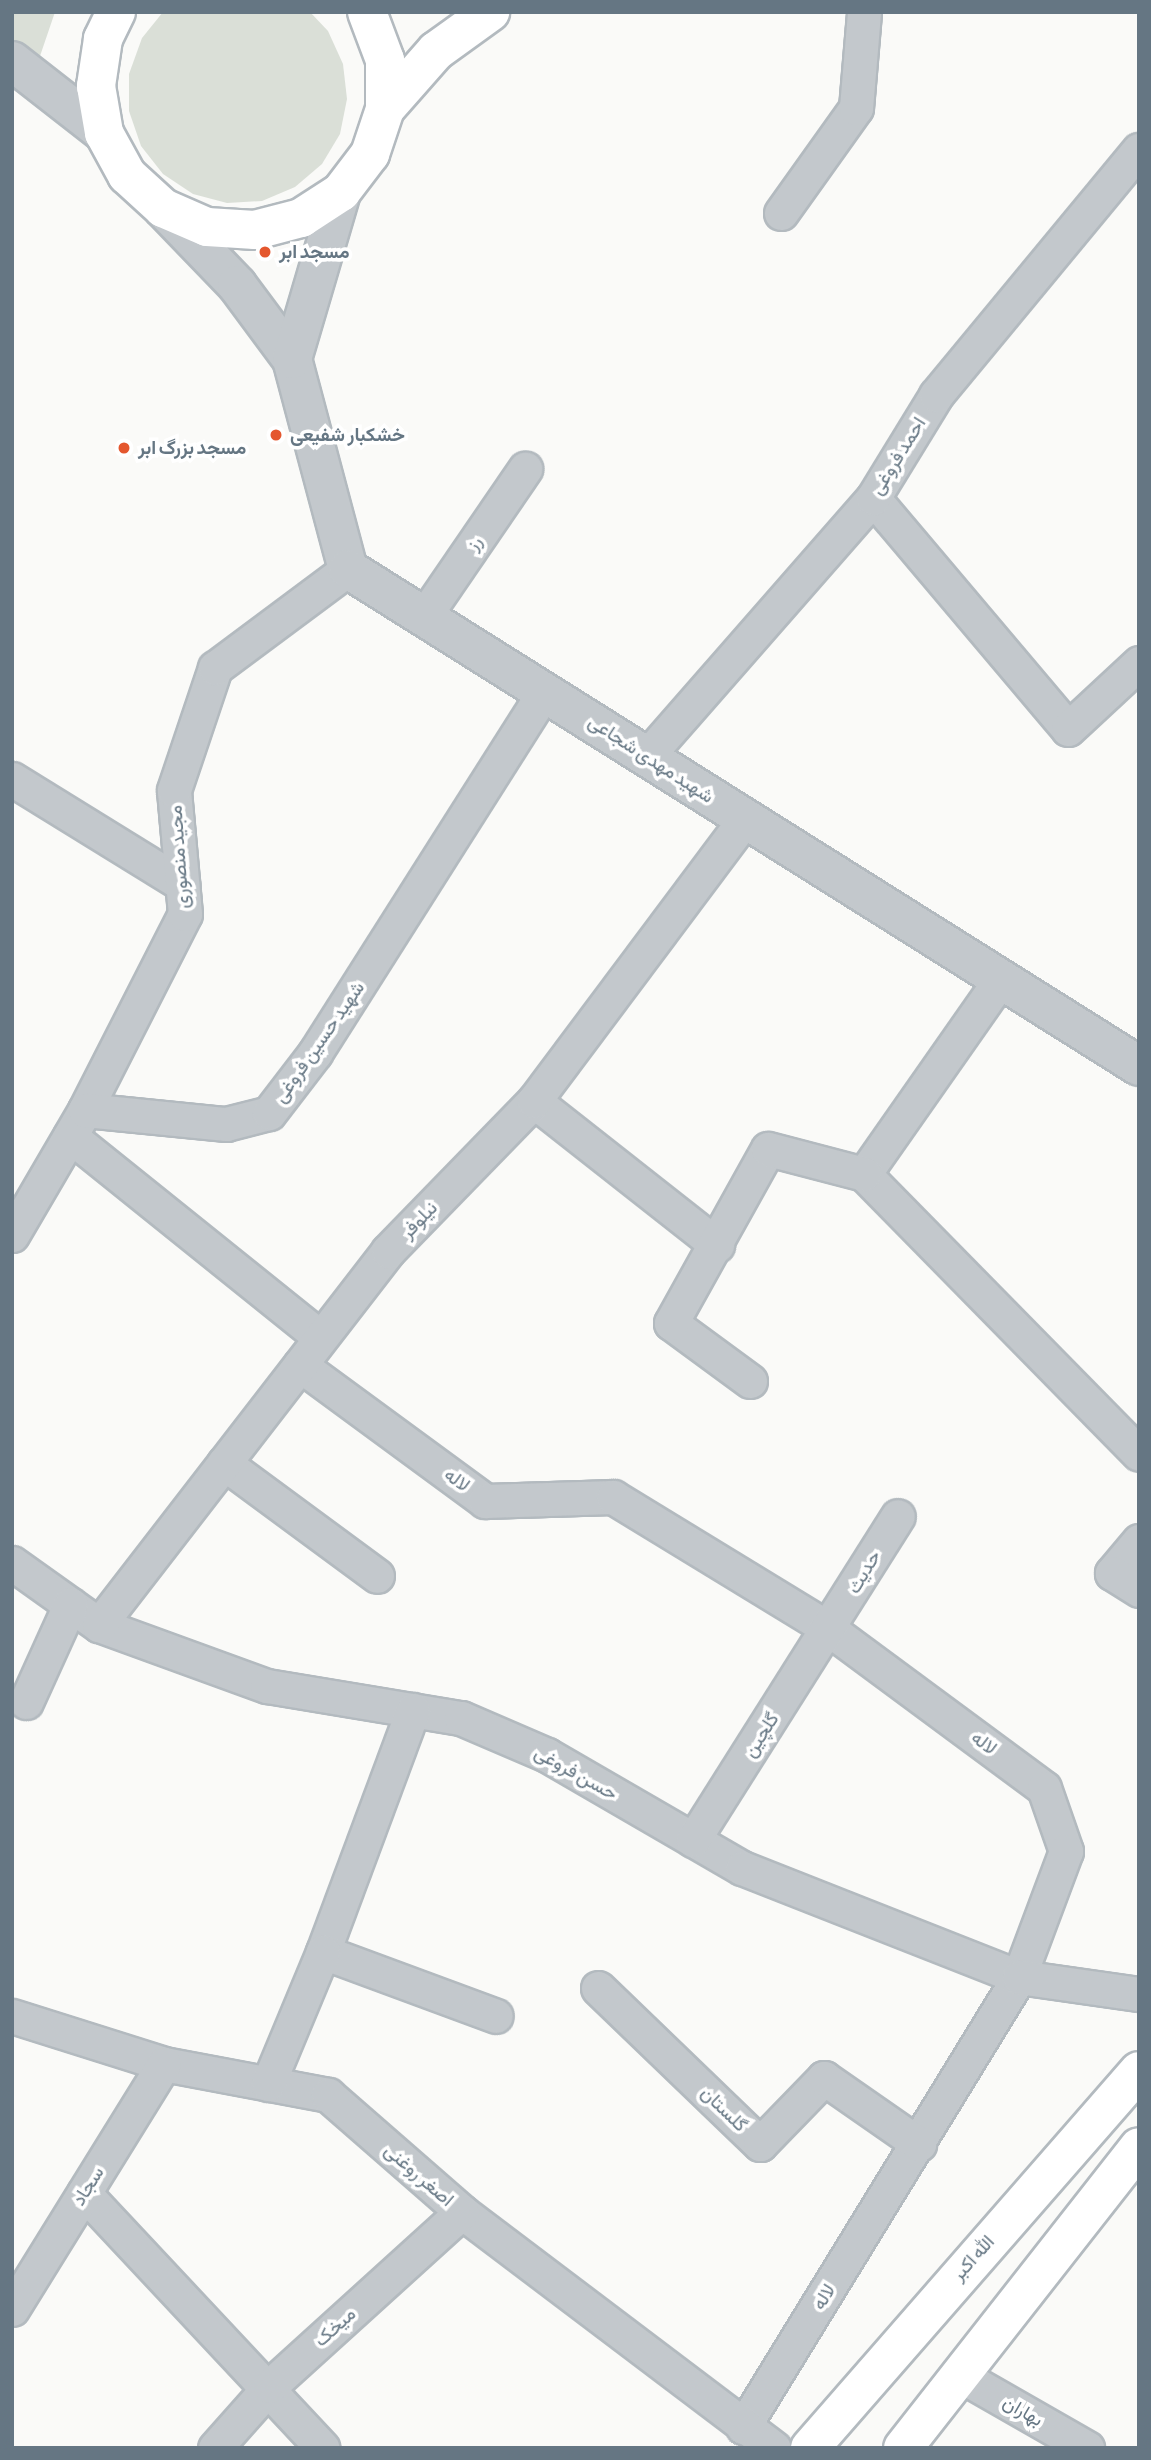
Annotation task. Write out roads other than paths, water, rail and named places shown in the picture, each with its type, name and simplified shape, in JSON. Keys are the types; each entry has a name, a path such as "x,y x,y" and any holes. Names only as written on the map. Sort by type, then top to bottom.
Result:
{"main road":[{"path":"117,12 103,38 96,86 104,133 128,175 163,208 207,227 255,230 301,218 341,192 370,154 385,109 385,61 367,12"},
{"path":"385,109 436,51 491,12"},
{"name":"الله اکبر","path":"810,2448 1139,2071"},
{"path":"903,2448 958,2374 1046,2265 1134,2163"},
{"path":"1006,2222 1046,2265"}],"street":[{"path":"781,214 856,108 864,12"},
{"path":"12,61 104,133"},
{"name":"احمد فروغی","path":"648,755 873,498 936,395 1139,150"},
{"path":"292,359 341,192"},
{"path":"163,208 236,285 292,359 348,569"},
{"name":"رز","path":"423,618 525,469"},
{"path":"873,498 1068,729 1139,663"},
{"name":"شهید مهدی شجاعی","path":"348,569 423,618 648,755 744,820 1139,1066"},
{"name":"مجید منصوری","path":"77,1123 185,914 174,790 215,668 348,569"},
{"name":"شهید حسین فروغی","path":"77,1123 226,1124 269,1113 315,1053 545,691"},
{"path":"12,779 182,884"},
{"name":"نیلوفر","path":"99,1625 388,1251 534,1101 744,820"},
{"path":"864,1174 1000,980"},
{"path":"534,1101 717,1245"},
{"path":"12,1235 77,1123 320,1337"},
{"path":"750,1381 671,1323 717,1245 768,1149 864,1174 1139,1454"},
{"name":"لاله","path":"300,1365 485,1501 613,1497 830,1629 1044,1788 1066,1851 1019,1977 743,2427"},
{"path":"224,1463 377,1576"},
{"name":"حدیث","path":"830,1629 898,1516"},
{"path":"1139,1541 1112,1573 1139,1590"},
{"name":"حسن فروغی","path":"12,1563 99,1625 267,1686 461,1718 547,1755 742,1868 1019,1977 1139,1994"},
{"path":"26,1702 70,1605"},
{"name":"گلچین","path":"693,1840 830,1629"},
{"path":"268,2084 323,1952 413,1710"},
{"path":"323,1952 496,2016"},
{"name":"گلستان","path":"598,1989 760,2144 824,2078 919,2144"},
{"name":"اصغر روغنی","path":"12,2016 164,2064 328,2095 462,2212 774,2448"},
{"name":"سجاد","path":"12,2309 164,2064"},
{"path":"84,2193 270,2386 323,2448"},
{"name":"میخک","path":"215,2448 270,2386 462,2212"},
{"name":"بهاران","path":"958,2374 1087,2448"}],"place":[{"name":"مسجد ابر","path":"265,252"},
{"name":"خشکبار شفیعی","path":"276,435"},
{"name":"مسجد بزرگ ابر","path":"124,448"}]}
